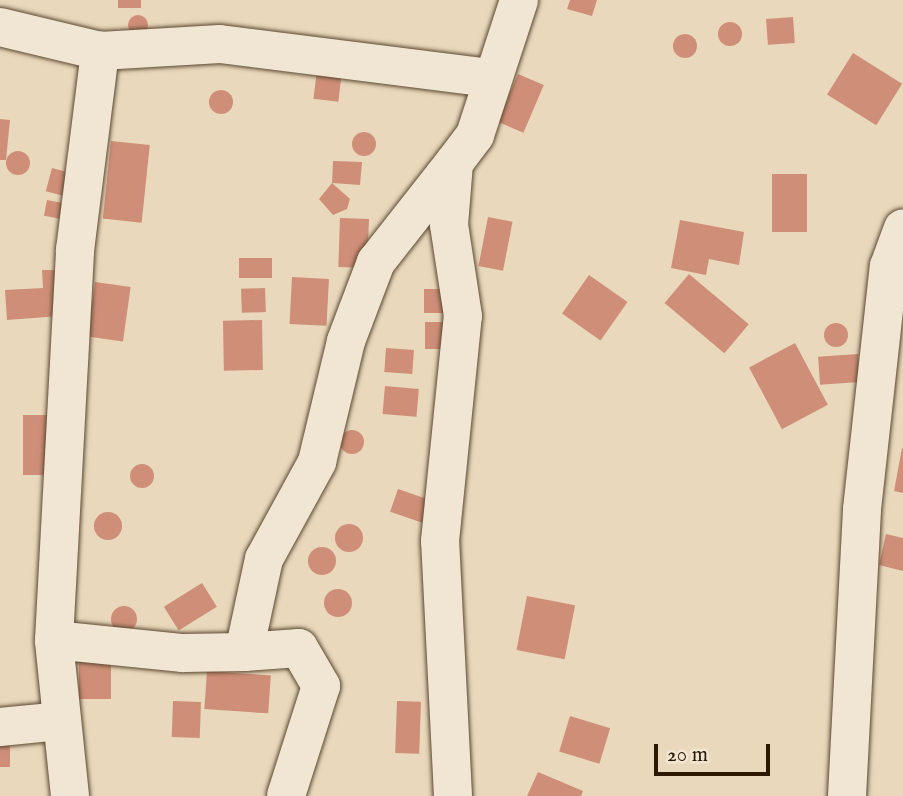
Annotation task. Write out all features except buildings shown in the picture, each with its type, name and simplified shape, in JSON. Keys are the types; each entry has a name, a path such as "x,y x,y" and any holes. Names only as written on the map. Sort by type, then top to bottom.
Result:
{"street":[{"path":"244,652 264,559 317,462 346,341 376,262 475,135 489,78 519,0"},
{"path":"0,27 100,51 220,44 489,78"},
{"path":"70,796 60,721 54,640 75,250 100,51"},
{"path":"453,796 440,541 463,316 449,225 454,163"},
{"path":"847,796 862,509 889,266 903,228"},
{"path":"54,640 183,653 299,648 321,686 286,796"},
{"path":"0,727 60,721"}]}
